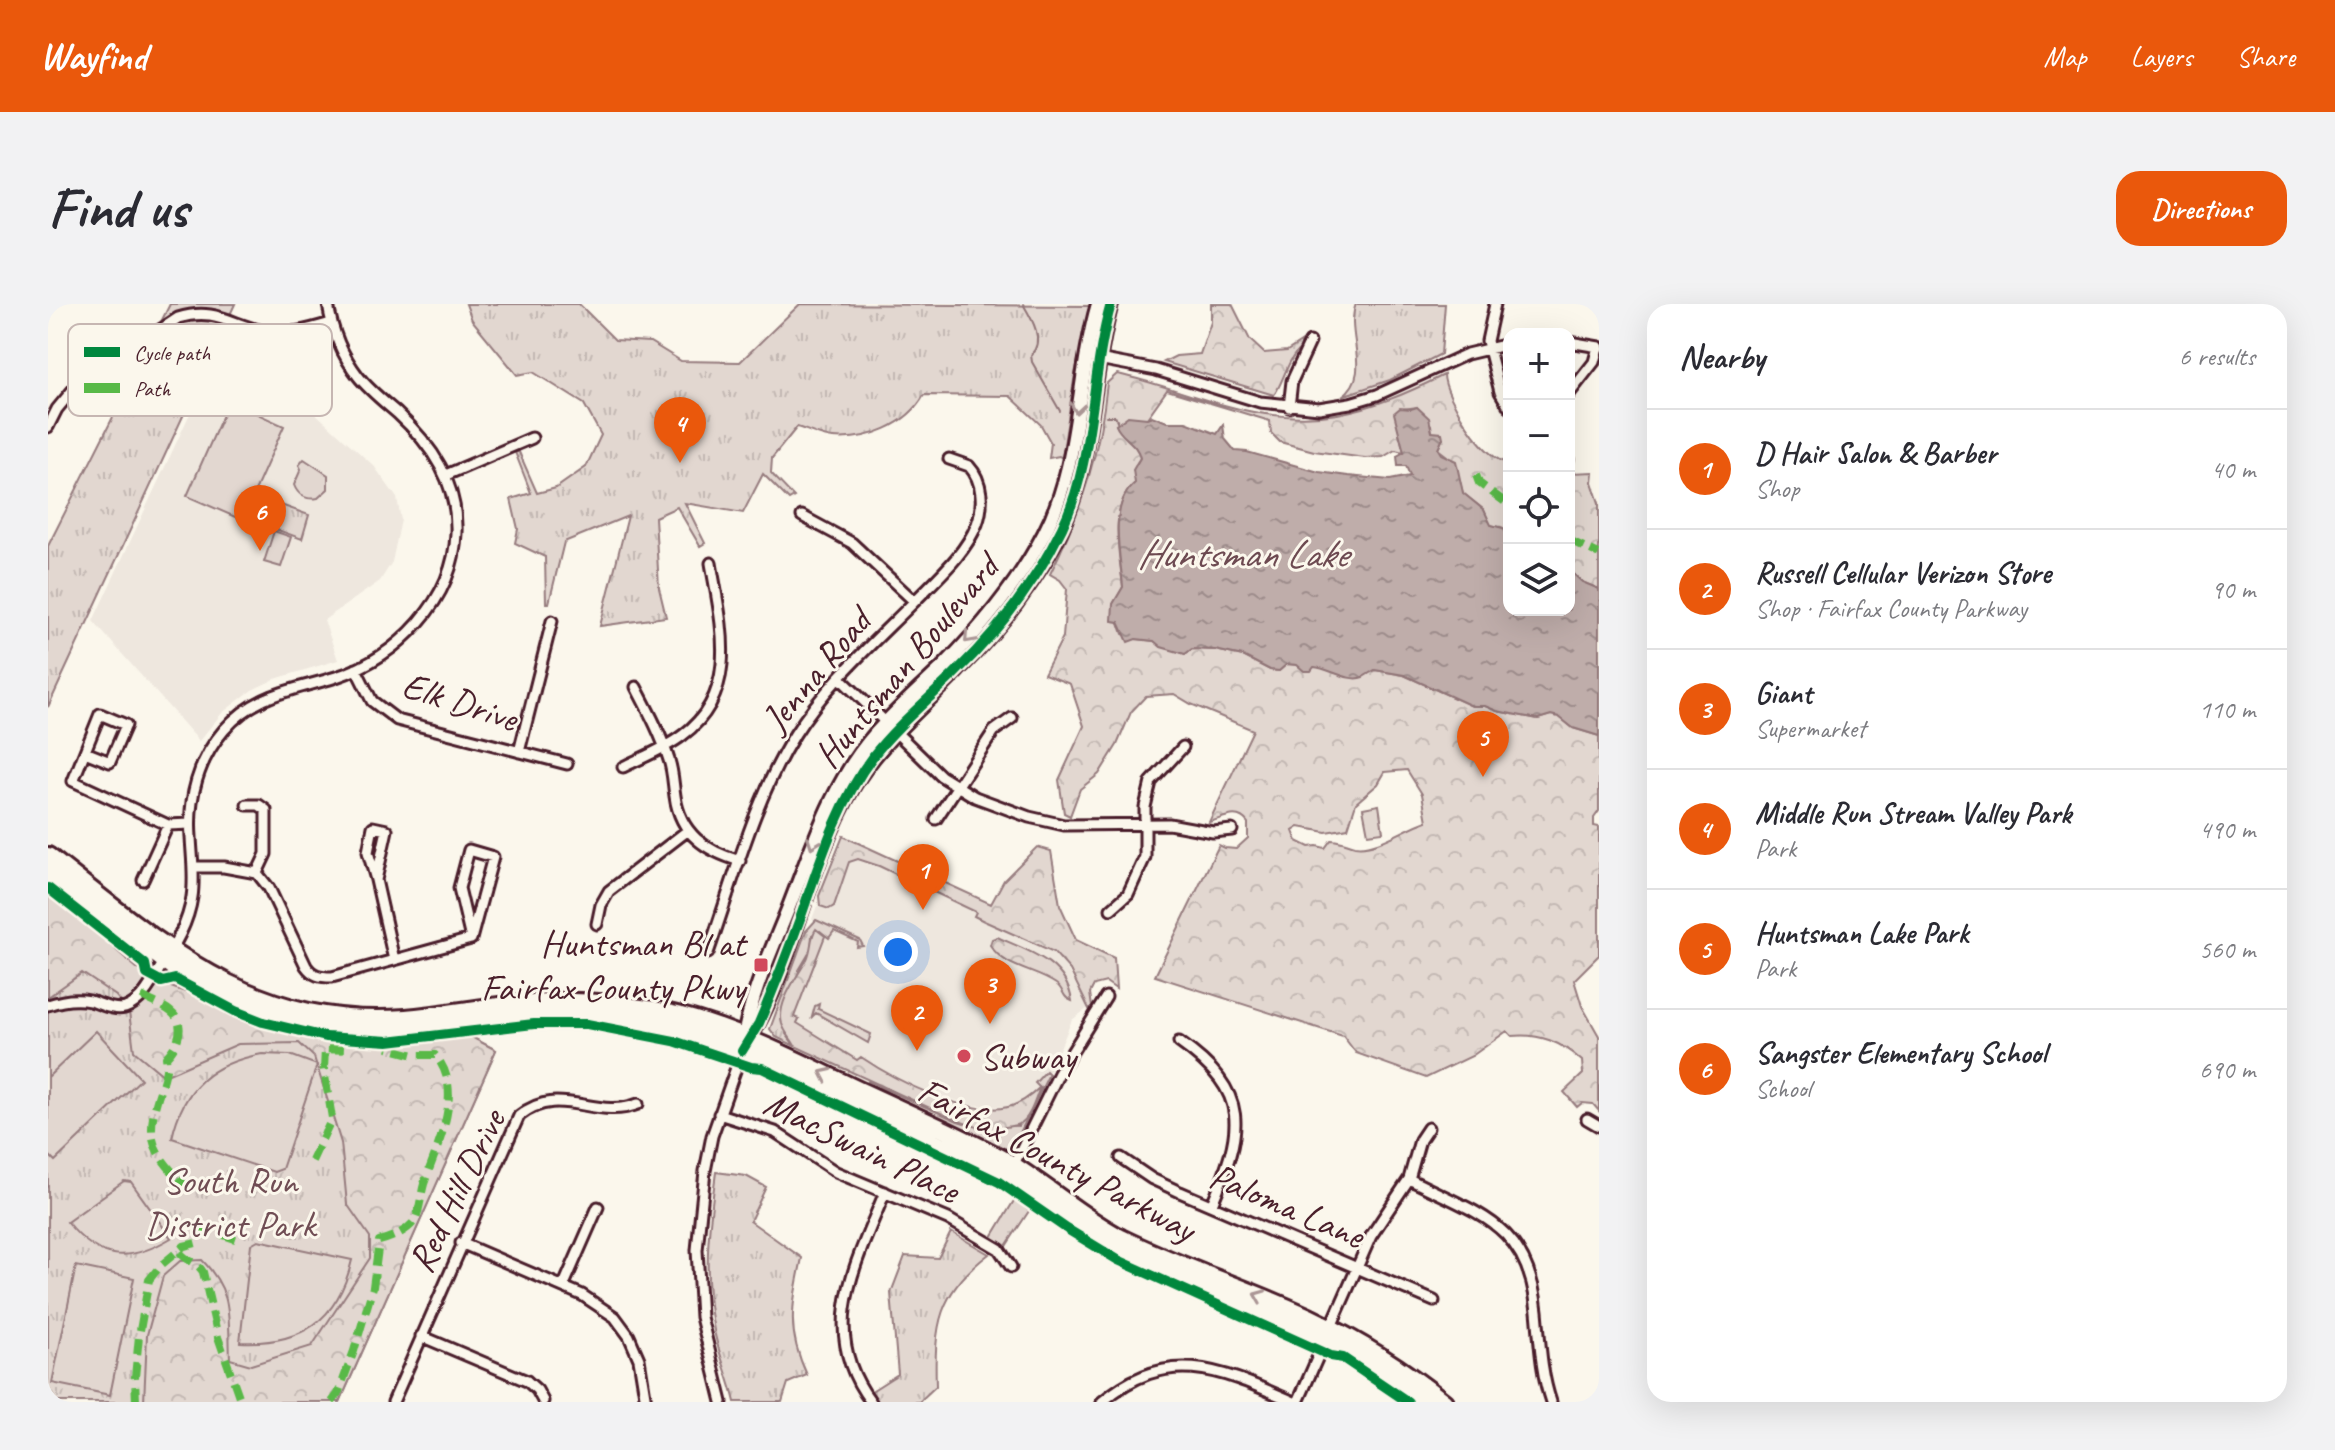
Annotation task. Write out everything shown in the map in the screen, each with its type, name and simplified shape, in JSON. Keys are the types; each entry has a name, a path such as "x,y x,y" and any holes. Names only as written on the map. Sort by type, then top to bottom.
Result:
{"highway":[{"name":"Fairfax County Parkway","path":"48,856 168,957"},
{"name":"Fairfax County Parkway","path":"48,873 224,998 266,1015 320,1028 388,1033 523,1017 591,1016 659,1025 745,1042 975,1145 1013,1166 1121,1238 1399,1368 1444,1402"},
{"name":"Fairfax County Parkway","path":"745,1042 992,1170 1088,1234 1124,1254 1328,1334 1421,1402"}],"street":[{"path":"327,324 331,323 328,304"},
{"name":"Huntsman Boulevard","path":"722,1402 701,1317 697,1269 705,1171 719,1114 745,1042 747,1019 831,798 852,764 890,727 957,671 996,628 1031,581 1056,540 1071,508 1080,474 1098,304"},
{"name":"Huntsman Boulevard","path":"1092,358 1111,304"},
{"path":"1495,304 1489,347 1505,400"},
{"path":"169,324 178,318 196,314 215,314 242,324"},
{"path":"48,1005 79,1000 125,1008 142,996 182,933 189,912 194,867 190,824 192,802 199,771 214,743 236,718 273,694 356,669 381,655 406,635 428,611 444,585 453,558 457,531 454,503 446,475 426,442 356,373 332,326"},
{"path":"1289,407 1292,381 1310,342"},
{"path":"1575,343 1598,347 1594,362 1575,386"},
{"path":"1092,358 1156,370 1260,402 1319,408 1364,400 1447,361 1503,345"},
{"path":"48,427 68,396"},
{"path":"446,475 532,438"},
{"name":"Jenna Road","path":"708,953 764,795 785,751 814,708 957,556 973,532 980,516 981,494 973,471 964,462 949,459"},
{"path":"802,516 852,543 914,601"},
{"path":"623,767 688,732 713,701 721,680 724,641 711,563"},
{"path":"519,752 552,621"},
{"name":"Elk Drive","path":"356,669 372,701 397,720 567,764"},
{"path":"840,678 941,776 975,797 1053,824 1184,825 1213,832 1232,830"},
{"path":"636,687 665,747 673,772 676,805 687,831 711,851 740,861"},
{"path":"85,752 110,762 126,725 100,714 73,781 168,825 190,824"},
{"path":"936,819 994,731 1012,718"},
{"path":"1111,909 1128,894 1143,863 1146,851 1145,799 1151,782 1183,747"},
{"path":"247,805 259,805 266,810 266,854 257,873"},
{"path":"143,880 168,825"},
{"path":"376,880 387,830 373,827 368,852 394,960"},
{"path":"597,924 601,905 609,891 687,831"},
{"path":"469,850 493,857 471,939 459,888 469,850"},
{"path":"194,867 224,867 257,873 269,888 299,954 311,973 321,977 332,977 471,939"},
{"path":"1013,1166 1059,1073 1106,997"},
{"path":"1179,1042 1203,1059 1218,1075 1234,1113 1234,1148 1212,1204"},
{"name":"Red Hill Drive","path":"393,1402 519,1116 540,1103 616,1110 638,1104"},
{"name":"MacSwain Place","path":"719,1114 775,1132 836,1172 948,1219 1004,1254 1011,1267"},
{"path":"1587,1119 1599,1126"},
{"path":"1102,1402 1131,1381 1151,1373 1186,1367 1218,1371 1296,1402 1376,1225 1409,1179 1420,1140 1428,1128"},
{"name":"Paloma Lane","path":"1121,1158 1152,1179 1434,1301"},
{"path":"1409,1179 1492,1223 1520,1250 1534,1282 1543,1368 1551,1402"},
{"path":"871,1402 849,1361 843,1319 850,1279 885,1192"},
{"path":"563,1287 598,1207"},
{"path":"461,1243 582,1295 615,1317 629,1336 639,1359 646,1402"},
{"path":"421,1336 527,1381 543,1401"}],"shaded area":[{"path":"189,416 318,416 374,466 397,498 401,520 392,562 380,581 324,620 338,660 275,679 252,690 222,713 199,741 93,621"},
{"path":"856,859 879,866 976,912 975,916 1047,948 1063,961 1088,1008 1072,1020 1050,1071 1044,1071 1036,1083 1040,1087 1038,1089 1015,1105 969,1105 916,1087 873,1067 861,1057 858,1060 796,1023 794,1017 825,936 812,919 817,906 829,909 849,862"}],"green space":[{"path":"170,304 235,304 226,324 160,324"},
{"path":"466,304 579,304 615,340 650,342 681,361 740,362 800,304 1090,306 1075,374 1062,458 1049,458 1051,443 1041,425 1010,396 924,395 917,406 897,423 859,437 828,437 797,427 772,458 771,473 794,497 789,500 763,474 743,513 685,503 705,543 700,546 677,507 655,517 659,588 666,617 600,626 628,516 564,542 549,603 546,603 545,557 515,543 518,529 511,499 531,493 515,452 519,452 537,493 556,488 586,467 601,435 584,404 533,372 517,375 472,320"},
{"path":"1211,304 1232,304 1250,340 1264,353 1287,351 1307,338 1292,358 1274,395 1164,362 1176,356 1200,354 1211,322"},
{"path":"1356,304 1445,304 1441,354 1390,380 1342,396 1356,377 1353,316"},
{"path":"1117,374 1255,412 1311,417 1337,414 1389,400 1444,375 1451,398 1468,427 1489,452 1503,461 1503,528 1490,525 1484,510 1463,493 1456,468 1438,449 1443,438 1432,432 1431,425 1417,407 1404,409 1399,433 1404,452 1395,450 1383,457 1365,458 1314,451 1280,442 1271,433 1270,421 1167,390 1147,418 1126,419 1116,425 1136,448 1140,458 1136,464 1135,483 1126,493 1118,519 1123,587 1113,604 1123,634 1154,641 1185,654 1192,649 1215,650 1243,656 1270,670 1279,671 1287,664 1322,667 1342,675 1365,674 1375,670 1404,675 1472,706 1485,706 1538,719 1551,715 1560,717 1573,728 1599,736 1599,811 1594,818 1594,826 1599,827 1599,955 1574,980 1582,1006 1599,1036 1599,1111 1593,1104 1582,1103 1577,1107 1564,1092 1583,1074 1582,1061 1558,1044 1541,1038 1512,1036 1507,1031 1472,1056 1426,1078 1356,1053 1343,1036 1155,976 1219,845 1236,849 1248,838 1248,823 1239,816 1209,822 1253,730 1174,694 1146,696 1131,712 1117,745 1099,774 1080,789 1070,816 1064,813 1059,780 1084,726 1070,684 1044,674 1063,637 1067,589 1050,574 1088,481 1107,383","holes":["1407,770 1422,794 1427,821 1363,846 1331,840 1325,848 1309,847 1297,841 1293,831 1299,827 1326,832 1348,828 1356,803 1378,784 1385,772"]},
{"path":"114,416 183,416 48,707 48,546"},
{"path":"222,416 262,416 284,426 242,520 187,496"},
{"path":"304,459 328,475 328,489 318,498 303,496 294,485 301,469 299,465"},
{"path":"1593,472 1592,482 1599,503 1599,589 1575,576 1575,473"},
{"path":"267,500 309,515 302,539 259,523"},
{"path":"274,531 291,537 281,567 264,562"},
{"path":"1379,805 1383,832 1368,834 1363,808"},
{"path":"843,836 991,904 1004,880 1037,847 1051,851 1060,905 1076,940 1114,958 1116,989 1106,982 1094,985 1090,993 1092,1007 1089,1009 1070,970 1054,952 974,916 976,912 858,859 849,862 834,906 829,909 820,906 819,896"},
{"name":"South Run District Park","path":"48,881 139,970 168,986 277,1024 354,1036 417,1038 460,1031 496,1050 340,1402 48,1402"},
{"path":"48,881 75,903 116,950 139,970 168,986 277,1024 354,1036 417,1038 460,1031 496,1050 340,1402 144,1402 147,1335 163,1276 180,1261 202,1260 220,1283 229,1317 230,1359 251,1365 312,1346 370,1258 370,1237 347,1204 341,1143 314,1057 299,1043 238,1044 164,1076 134,1051 129,1012 116,996 82,973 48,997"},
{"path":"816,920 860,940 863,946 857,947 858,942 834,931 829,938 820,931 812,935 811,950 799,970 786,1034 795,1046 776,1037 770,1029 806,931"},
{"path":"816,929 825,936 794,1017 799,1019 797,1023 857,1060 861,1057 911,1086 952,1102 991,1109 1008,1107 1040,1087 1023,1122 993,1132 958,1121 795,1046 782,1024 782,1007 807,959"},
{"path":"997,937 1033,953 1054,967 1068,988 1072,1001 1056,984 1012,964 996,953 990,945 992,939"},
{"path":"819,1004 818,1009 871,1034 868,1043 816,1013 812,1017 815,1006"},
{"path":"96,1031 141,1079 55,1161 48,1154 48,1077"},
{"path":"262,1054 290,1055 317,1065 282,1169 274,1172 172,1138 184,1105 202,1080 228,1064"},
{"path":"1046,1071 1049,1074 1015,1143 1005,1149 908,1104 867,1081 958,1121 1018,1126 1040,1088 1035,1083"},
{"path":"716,1172 746,1176 766,1187 750,1221 802,1258 793,1318 796,1344 807,1375 788,1383 782,1402 735,1402 717,1344 710,1306 708,1267"},
{"path":"124,1181 131,1182 171,1238 142,1252 115,1254 91,1245 67,1222"},
{"path":"1015,1199 1029,1211 1006,1246 992,1237"},
{"path":"951,1232 989,1254 972,1268 949,1297 938,1328 936,1386 919,1402 878,1402 870,1392 898,1374 891,1293 905,1256 938,1258"},
{"path":"258,1240 352,1260 337,1299 314,1325 282,1339 240,1342 251,1244"},
{"path":"76,1266 134,1278 110,1395 52,1383"}],"water":[{"name":"Huntsman Lake","path":"1417,407 1429,418 1432,432 1442,433 1438,449 1441,454 1456,461 1463,493 1484,510 1491,525 1503,528 1503,616 1575,616 1575,576 1599,589 1599,736 1573,728 1551,715 1538,719 1485,706 1472,706 1404,675 1375,670 1363,677 1352,678 1314,667 1311,671 1304,671 1297,665 1287,664 1279,671 1270,670 1243,656 1215,650 1192,649 1185,654 1161,647 1154,641 1136,639 1128,642 1119,622 1112,621 1113,604 1123,587 1118,518 1126,493 1135,483 1133,470 1140,458 1136,448 1116,425 1128,416 1152,416 1167,422 1186,422 1217,434 1223,425 1225,439 1235,451 1319,472 1390,480 1410,476 1406,466 1398,466 1397,456 1404,452 1394,413 1400,408"}],"waterway":[{"path":"1023,304 1037,336 1032,362 1060,411"},
{"path":"1106,416 1115,416 1118,423"}],"marked path":[{"path":"1476,475 1479,483 1503,501"},
{"path":"1575,543 1599,554"},
{"path":"142,996 168,1010 179,1023 177,1041 166,1057 152,1136 160,1156 188,1189"},
{"path":"332,1402 354,1351 373,1287 379,1241 404,1231 415,1220 449,1101 444,1069 435,1055 414,1055 387,1048"},
{"path":"312,1161 332,1118 324,1070 325,1049 347,1050"},
{"path":"136,1402 139,1336 149,1280 160,1266 184,1246 196,1243 201,1234 209,1230 241,1241"},
{"path":"180,1252 203,1272 218,1337 241,1402"}],"cycle path":[{"path":"742,1051 759,1023 831,833 861,774 892,734 970,658 1000,624 1028,587 1062,528 1081,474 1111,304"},
{"path":"48,888 145,964 147,974 162,982 175,979 235,1011 263,1022 326,1037 388,1041 534,1024 587,1024 674,1041 762,1068 999,1182 1118,1260 1331,1356 1343,1358 1408,1402"}],"place":[{"name":"Middle Run Stream Valley Park","path":"680,463"},
{"name":"Sangster Elementary School","path":"260,551"},
{"name":"Huntsman Lake Park","path":"1483,777"},
{"name":"D Hair Salon & Barber","path":"923,910"},
{"name":"Huntsman Bl at Fairfax County Pkwy","path":"761,965"},
{"name":"Giant","path":"990,1024"},
{"name":"Russell Cellular Verizon Store","path":"917,1051"},
{"name":"Subway","path":"964,1056"}]}
